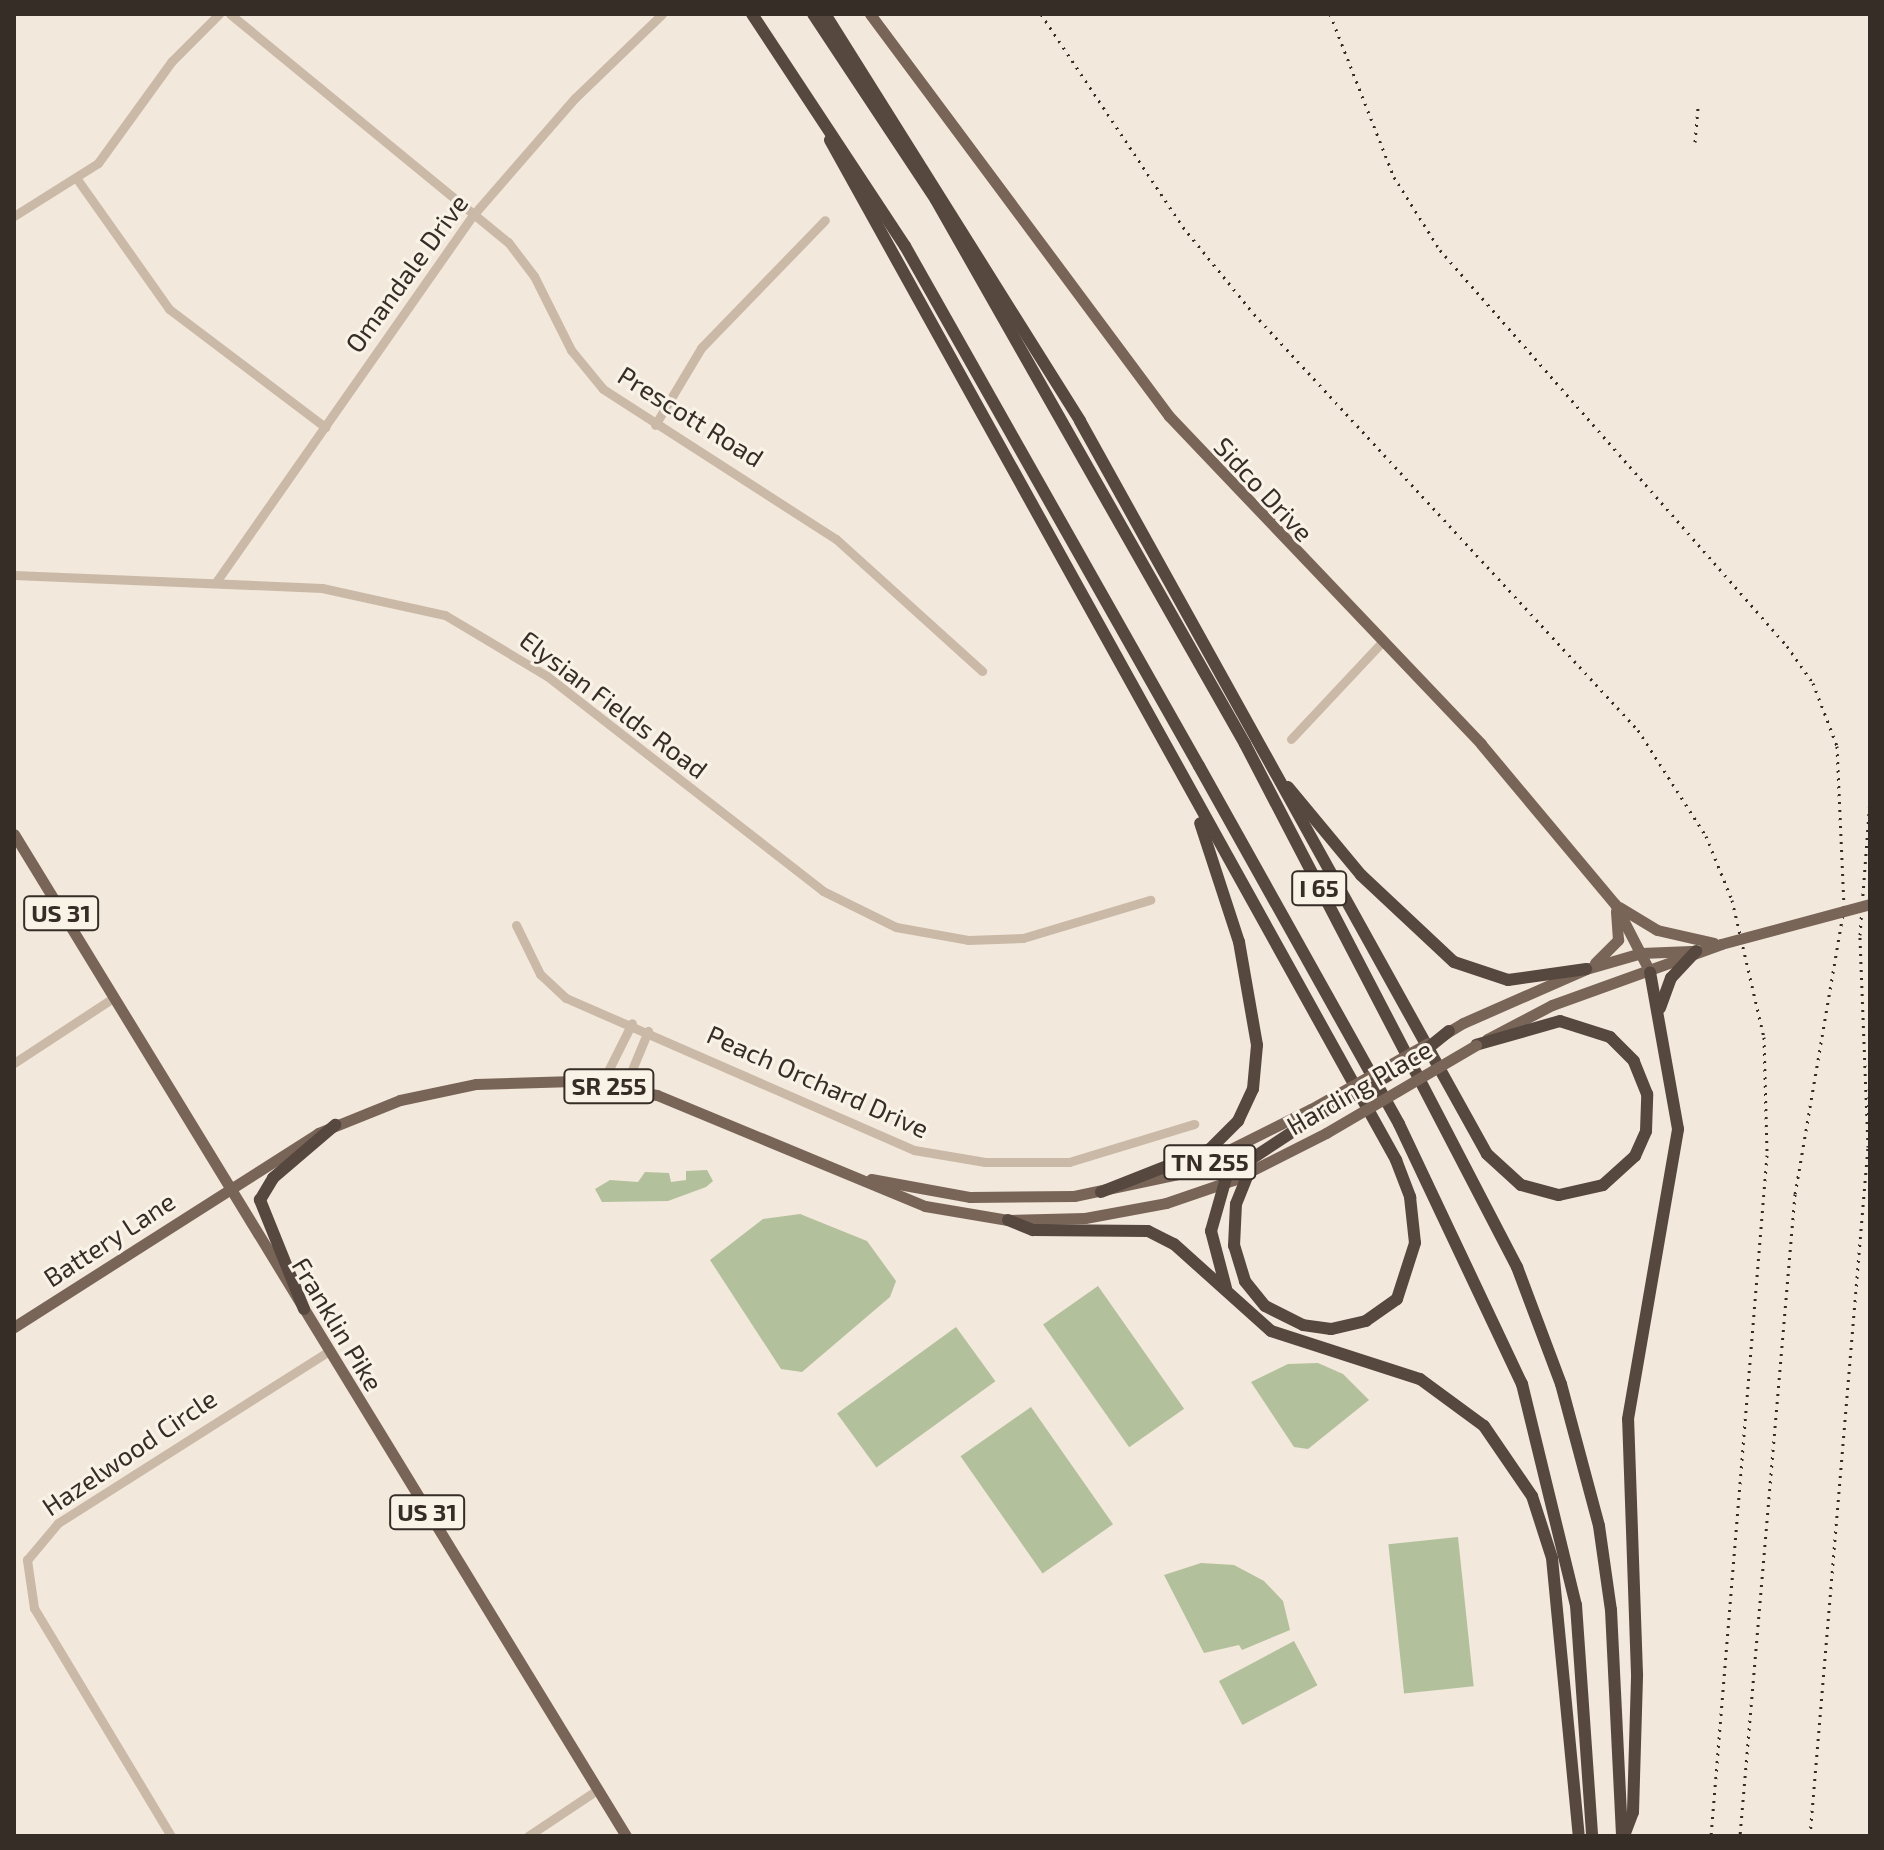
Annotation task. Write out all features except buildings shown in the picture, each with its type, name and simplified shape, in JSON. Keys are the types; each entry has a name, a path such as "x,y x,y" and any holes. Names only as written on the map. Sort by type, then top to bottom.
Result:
{"highway":[{"name":"I 65","path":"752,14 905,246 1207,780 1399,1124 1522,1384 1576,1605 1592,1836"},
{"name":"I 65","path":"813,14 936,200 1245,744 1517,1267 1561,1384 1599,1526 1611,1610 1623,1836"},
{"path":"825,14 1064,395 1494,1162 1528,1188 1566,1195 1603,1185 1635,1156 1646,1131 1647,1094 1634,1061 1610,1037 1560,1021 1476,1045"},
{"path":"761,26 1403,1174 1415,1243 1397,1299 1366,1321 1331,1329 1292,1322 1265,1306 1245,1281 1234,1246 1236,1204 1249,1172"},
{"path":"1257,742 1327,839 1454,962 1508,980 1586,969"},
{"path":"1101,1192 1210,1149 1238,1121 1256,1073 1234,918 1178,768"},
{"path":"1660,1011 1667,984 1695,945"},
{"path":"1623,1836 1633,1812 1637,1674 1628,1419 1678,1144 1676,1085 1650,972"},
{"path":"1240,1307 1223,1282 1211,1244 1222,1184 1245,1157 1313,1113 1407,1065 1449,1031"},
{"path":"304,1309 260,1200 273,1178 335,1125"},
{"path":"1008,1220 1033,1230 1148,1231 1180,1249 1240,1307 1289,1340 1431,1384 1469,1411 1511,1461 1535,1504 1555,1576 1579,1836"}],"main road":[{"name":"Sidco Drive","path":"870,14 1169,416 1381,643 1481,744 1613,902 1650,972"},
{"name":"Franklin Pike","path":"14,834 626,1836"},
{"path":"1613,902 1657,930 1695,945 1721,944 1870,904"},
{"path":"1586,969 1618,940 1613,902"},
{"name":"Harding Place","path":"1449,1031 1586,969 1641,953 1695,945"},
{"name":"Harding Place","path":"229,1188 335,1125 476,1084 601,1085 712,1114 925,1206 1008,1220 1117,1214 1222,1184 1249,1172 1326,1133 1476,1045 1552,1005 1650,972 1695,945"},
{"name":"Harding Place","path":"847,1174 970,1197 1101,1192 1200,1166 1313,1113"},
{"name":"Battery Lane","path":"14,1327 229,1188"}],"street":[{"path":"14,216 77,179 113,148 171,62 219,14"},
{"name":"Prescott Road","path":"230,14 474,214 529,268 585,371 655,425 836,539 982,671"},
{"name":"Omandale Drive","path":"216,582 474,214 575,98 662,14"},
{"path":"77,179 169,309 325,427"},
{"path":"655,425 701,348 825,220"},
{"name":"Elysian Fields Road","path":"14,575 216,582 365,594 478,631 815,885 896,927 968,940 1023,938 1150,900"},
{"path":"1291,739 1381,643"},
{"name":"Peach Orchard Drive","path":"516,925 551,987 926,1154 1069,1162 1194,1124"},
{"path":"14,1063 113,998"},
{"path":"601,1085 632,1023"},
{"path":"624,1089 648,1031"},
{"name":"Hazelwood Circle","path":"171,1836 34,1608 27,1560 58,1523 329,1351"},
{"path":"528,1836 597,1790"}],"green space":[{"path":"707,1170 713,1181 706,1187 668,1201 602,1202 595,1189 610,1180 638,1182 645,1172 669,1173 671,1182 686,1180 686,1171"},
{"path":"800,1214 867,1241 896,1281 890,1297 802,1372 781,1369 710,1260 763,1219"},
{"path":"1098,1286 1184,1409 1129,1447 1043,1324"},
{"path":"956,1327 995,1381 876,1468 837,1413"},
{"path":"1318,1363 1343,1374 1369,1400 1308,1449 1294,1447 1251,1382 1288,1364"},
{"path":"1031,1407 1113,1524 1043,1573 961,1456"},
{"path":"1458,1537 1474,1686 1404,1693 1388,1544"},
{"path":"1201,1563 1234,1565 1264,1581 1283,1601 1290,1630 1242,1650 1239,1645 1204,1653 1164,1575"},
{"path":"1294,1641 1317,1685 1242,1725 1219,1681"}],"railway":[{"path":"1041,14 1183,227 1254,314 1638,730 1706,836 1732,900 1764,1037 1767,1155 1711,1836"},
{"path":"1330,14 1394,177 1440,250 1787,646 1813,683 1837,746 1844,908 1795,1194 1740,1836"},
{"path":"1695,142 1698,106"},
{"path":"1810,1836 1868,1147 1860,935 1870,799"}]}
